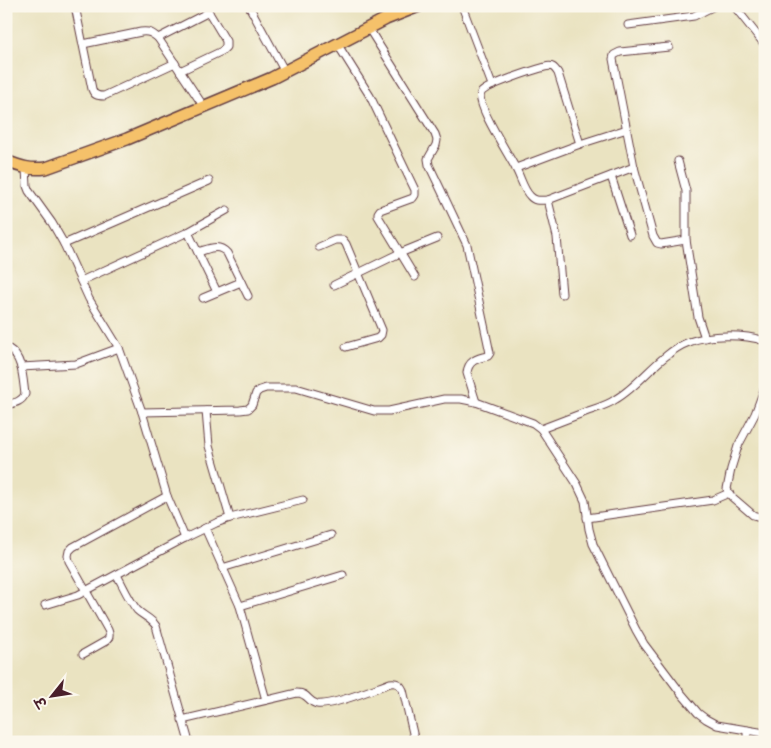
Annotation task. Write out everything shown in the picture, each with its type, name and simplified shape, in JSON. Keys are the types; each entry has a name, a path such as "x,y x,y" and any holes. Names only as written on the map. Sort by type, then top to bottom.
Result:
{"main road":[{"path":"6,161 26,168 46,168 127,139 285,72 386,19 419,6"}],"street":[{"path":"75,6 94,94 104,96 175,63"},
{"path":"249,6 285,72"},
{"path":"462,6 492,85"},
{"path":"628,25 694,16 714,6"},
{"path":"734,6 765,45"},
{"path":"158,38 207,9 226,41 226,47 222,51 180,71"},
{"path":"369,29 437,140 428,159 429,165 467,245 490,353 488,356 476,359 467,369 476,402"},
{"path":"83,44 147,31 153,33 204,106"},
{"path":"338,45 370,96 414,190 413,198 380,210 378,216 415,277"},
{"path":"669,47 620,52 614,55 613,65 634,167 654,240 661,244 686,240"},
{"path":"580,144 555,68 545,67 492,85 480,94 480,101 489,122 516,168 525,190 534,200 548,200 634,167"},
{"path":"516,168 627,129"},
{"path":"678,161 686,191 686,240 698,317 705,338"},
{"path":"26,168 29,191 52,223 64,244 89,299 119,348 142,412 167,496 185,538"},
{"path":"611,176 630,235"},
{"path":"64,244 209,181"},
{"path":"548,200 557,237 562,294"},
{"path":"81,281 188,232 227,210"},
{"path":"188,232 217,292"},
{"path":"334,285 400,253 437,238"},
{"path":"319,247 335,240 343,240 359,273 382,330 378,338 346,347"},
{"path":"198,252 217,247 222,248 227,253 248,296"},
{"path":"203,298 241,282"},
{"path":"541,428 616,399 627,392 665,356 689,342 720,336 751,337 765,340"},
{"path":"20,366 76,364 119,348"},
{"path":"6,350 9,349 16,355 25,394 19,401 6,405"},
{"path":"765,387 755,414 738,446 729,477 728,488 729,493 736,501 753,515 765,516"},
{"path":"142,412 240,410 252,405 256,393 260,390 266,388 296,388 374,411 389,411 444,399 461,399 476,402 533,423 541,428 578,484 585,502 593,544 636,630 681,693 706,720 717,725 765,733"},
{"path":"206,411 209,446 230,518"},
{"path":"587,518 713,500 729,493"},
{"path":"83,654 106,642 110,635 69,561 69,551 90,537 167,496"},
{"path":"45,605 87,591 205,528 230,518 303,500"},
{"path":"205,528 240,606 266,700"},
{"path":"222,568 331,535"},
{"path":"117,574 135,607 144,616 153,621 156,626 189,742"},
{"path":"240,606 344,575"},
{"path":"182,720 300,693 314,703 326,703 395,682 404,690 415,742"},
{"path":"746,730 748,742"}]}
